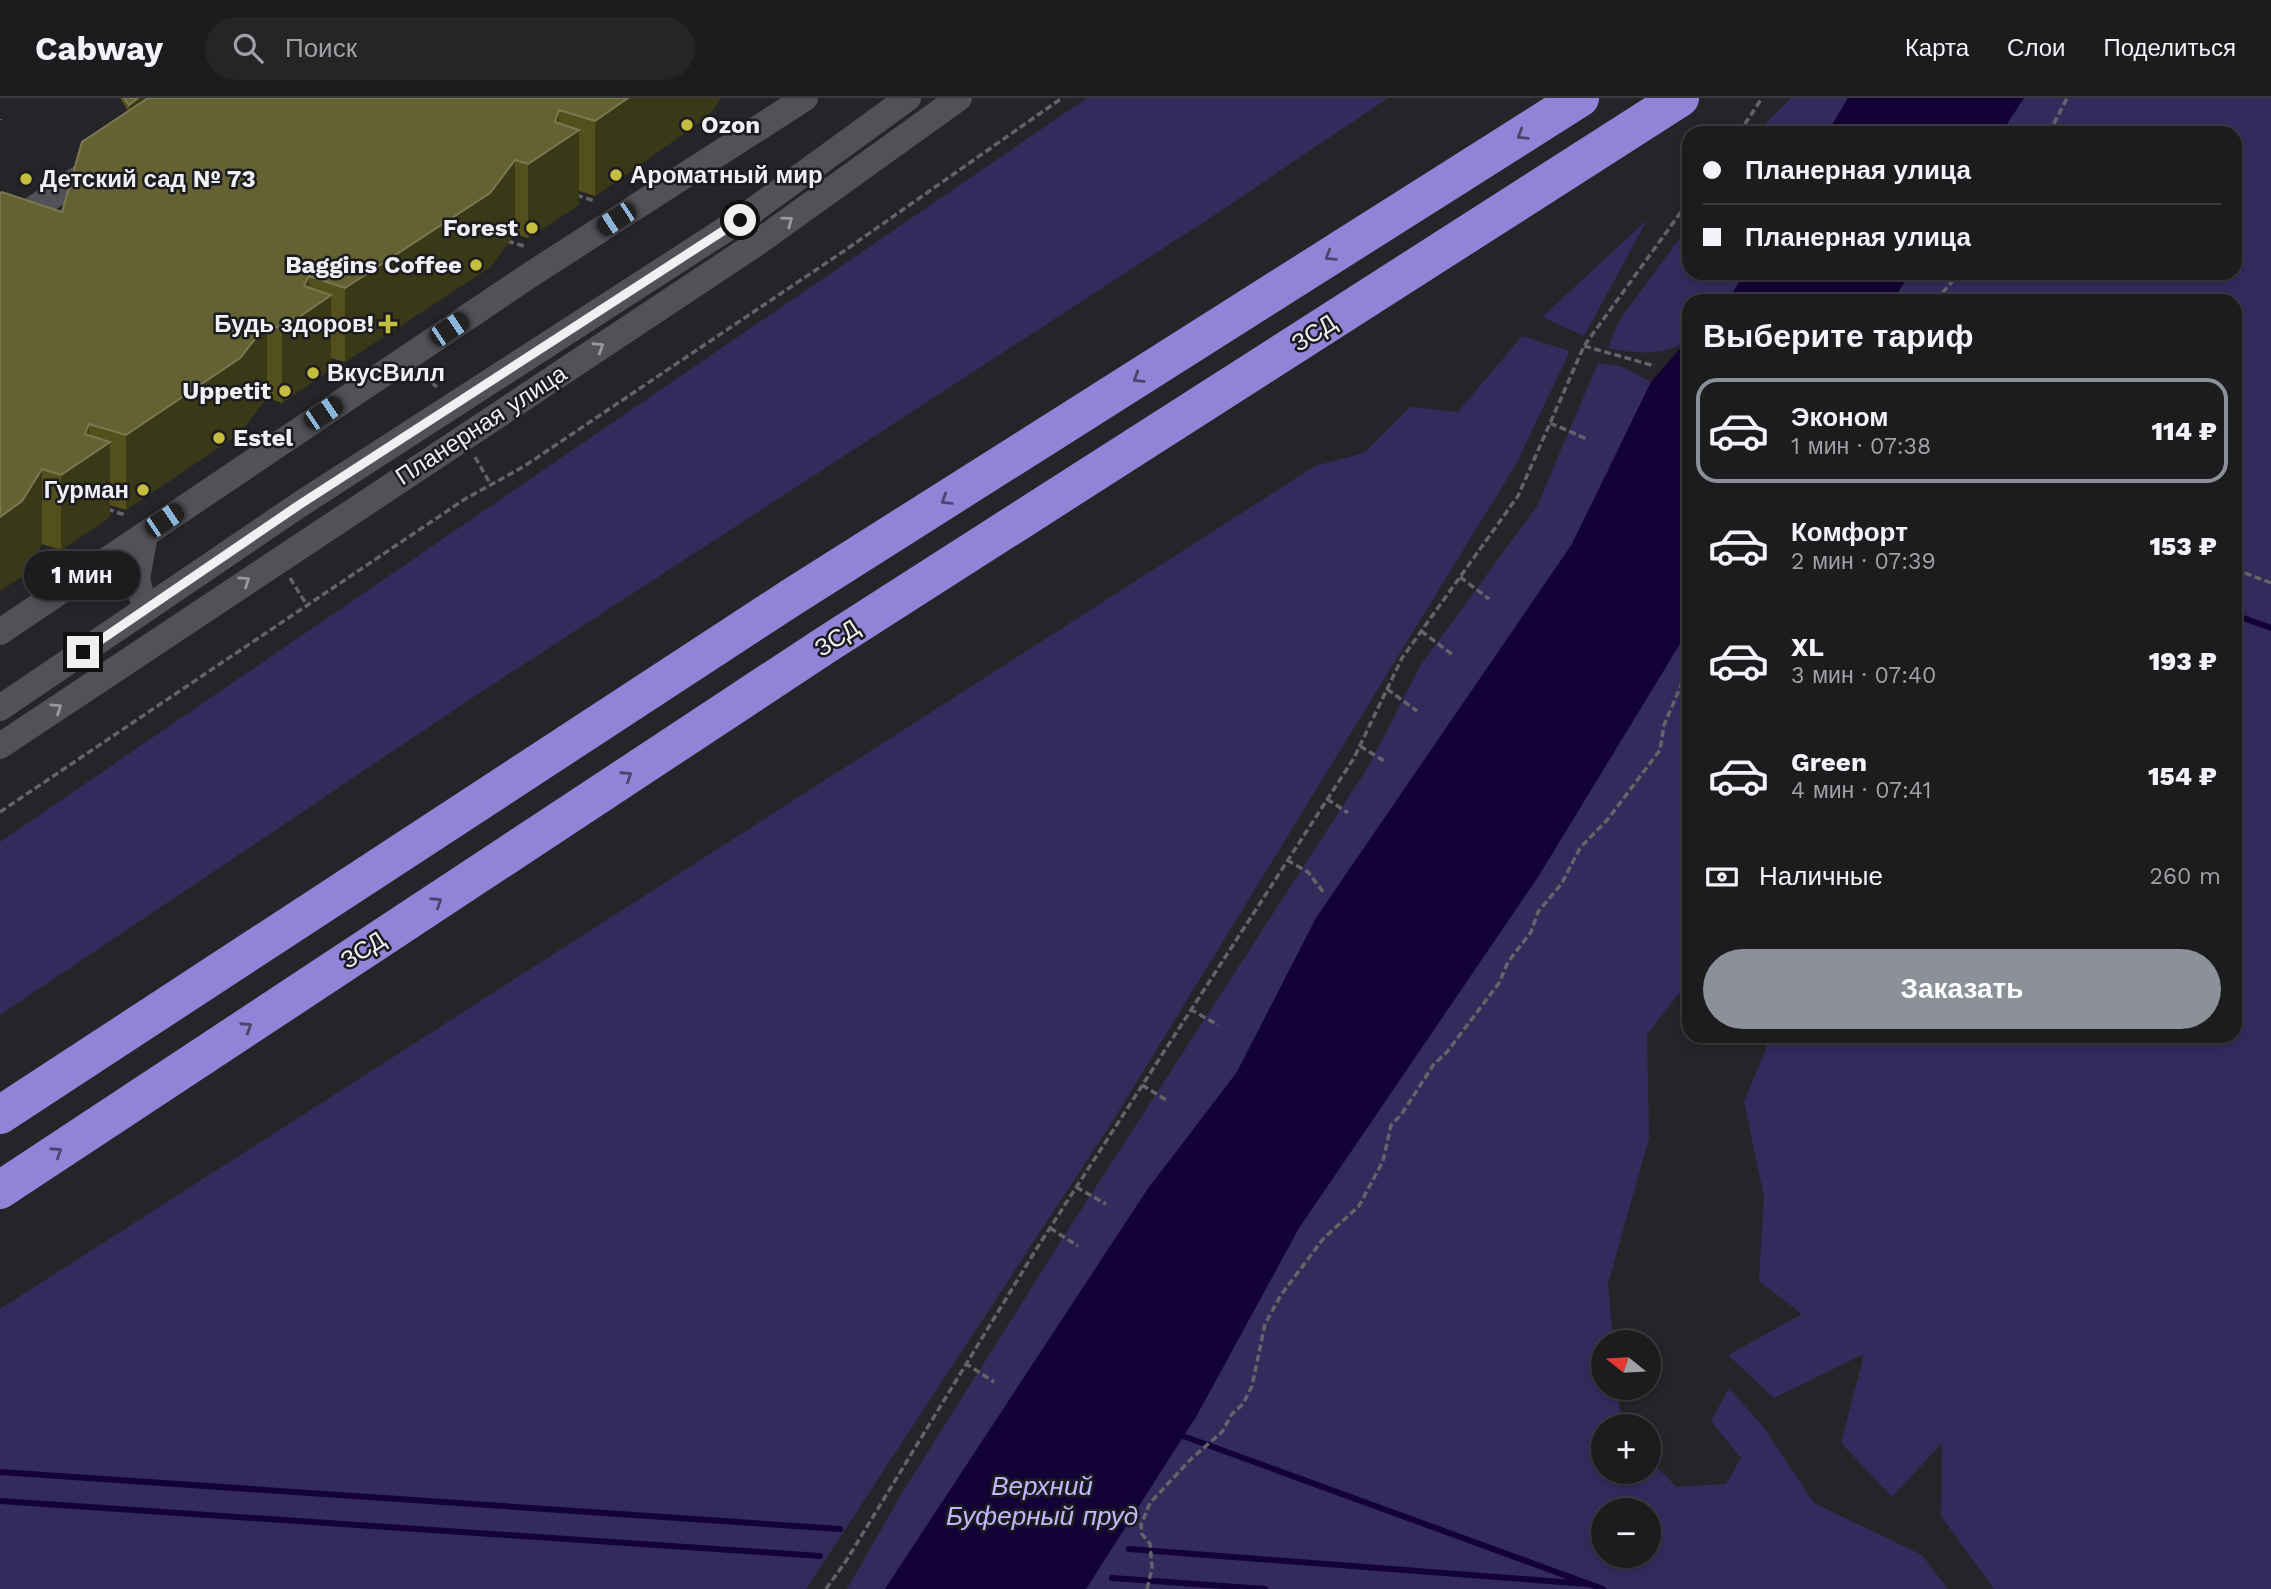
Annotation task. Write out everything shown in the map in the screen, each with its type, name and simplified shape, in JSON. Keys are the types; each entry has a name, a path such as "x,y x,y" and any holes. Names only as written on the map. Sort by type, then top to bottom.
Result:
{"highway":[{"path":"0,1115 792,597 1580,98"},
{"name":"ЗСД","path":"0,1190 824,646 1680,98"}],"street":[{"path":"0,632 508,290 806,98"},
{"name":"Планерная улица","path":"0,708 311,497 740,220 908,98"},
{"name":"Планерная улица","path":"0,746 757,243 959,98"},
{"path":"17,230 103,176 120,152"},
{"path":"145,534 137,579 145,610"}],"path":[{"path":"0,813 465,499 523,467 844,251 1062,98"},
{"path":"1744,126 1762,98"},
{"path":"2053,126 2067,98"},
{"path":"570,193 595,201"},
{"path":"826,1589 846,1561 1050,1227 1360,746 1402,658 1518,496 1584,346 1682,211"},
{"path":"497,238 527,247"},
{"path":"1942,294 1953,280"},
{"path":"1584,346 1655,366"},
{"path":"320,359 346,368"},
{"path":"1550,423 1587,439"},
{"path":"100,507 125,515"},
{"path":"278,559 308,607"},
{"path":"2242,572 2271,583"},
{"path":"1460,577 1489,599"},
{"path":"1421,632 1453,655"},
{"path":"1147,1589 1152,1567 1150,1544 1142,1534 1141,1525 1150,1503 1191,1459 1222,1432 1232,1414 1243,1404 1252,1386 1265,1324 1281,1295 1323,1239 1359,1206 1383,1161 1391,1125 1401,1115 1434,1064 1447,1052 1499,983 1508,962 1531,932 1538,912 1562,883 1580,848 1608,819 1660,750 1664,725 1682,683"},
{"path":"1387,689 1417,711"},
{"path":"1360,746 1384,761"},
{"path":"1327,799 1348,813"},
{"path":"1287,860 1308,872 1324,893"},
{"path":"1191,1009 1218,1025"},
{"path":"1142,1085 1168,1101"},
{"path":"1076,1187 1106,1204"},
{"path":"1050,1227 1078,1246"},
{"path":"965,1363 994,1382"}],"shaded area":[{"path":"1087,98 1388,98 1219,212 478,694 0,1015 0,842"},
{"path":"1791,98 1848,98 1831,126 1763,126"},
{"path":"2024,98 2271,98 2271,1589 1994,1589 1941,1516 1942,1443 1892,1497 1841,1443 1864,1354 1774,1398 1728,1355 1802,1314 1759,1281 1764,1197 1744,1102 1768,1043 2242,1043 2242,294 1897,294 1906,280 2242,280 2242,126 2006,126"},
{"path":"1647,220 1584,336 1542,317"},
{"path":"1682,235 1682,280 1741,280 1732,294 1682,294 1682,343 1671,348 1629,352 1608,348 1619,321"},
{"path":"1522,336 1570,351 1516,464 1112,1122 806,1589 0,1589 0,1309 1315,466 1364,453 1410,407 1458,412"},
{"path":"1598,363 1620,366 1651,382 1572,544 1316,918 1237,1072 1147,1190 885,1589 847,1589 905,1488 1066,1233 1370,764 1420,666 1537,506"},
{"path":"1682,640 1682,989 1647,1035 1649,1138 1608,1284 1612,1330 1591,1330 1591,1400 1619,1400 1620,1414 1591,1414 1591,1484 1661,1484 1661,1472 1677,1487 1726,1484 1741,1458 1711,1421 1729,1388 1764,1428 1814,1503 1922,1555 1948,1589 1086,1589 1197,1415 1299,1228 1538,877"}],"water":[{"path":"1848,98 2024,98 2006,126 1831,126"},
{"path":"1740,280 1906,280 1897,294 1732,294"},
{"name":"Верхний Буферный пруд","path":"1682,346 1682,640 1538,877 1299,1228 1197,1415 1086,1589 885,1589 1147,1190 1237,1072 1316,918 1572,544 1651,382"}],"building":[{"path":"124,98 138,98 129,105"},
{"path":"148,98 628,98 595,121 559,110 555,122 579,130 528,164 515,160 490,193 345,288 309,276 304,286 331,295 282,329 267,324 240,358 126,435 89,424 85,434 110,442 61,475 42,469 22,501 0,517 0,193 62,212 82,142"}],"waterway":[{"path":"2242,618 2271,628"},
{"path":"1183,1436 1603,1589"},
{"path":"0,1472 840,1529"},
{"path":"0,1501 820,1556"},
{"path":"1129,1549 1588,1584"},
{"path":"1112,1578 1265,1589"}],"place":[{"name":"Ozon","path":"687,125"},
{"name":"Ароматный мир","path":"616,175"},
{"name":"Детский сад № 73","path":"26,179"},
{"name":"Forest","path":"532,228"},
{"name":"Baggins Coffee","path":"476,265"},
{"name":"Будь здоров!","path":"388,324"},
{"name":"ВкусВилл","path":"313,373"},
{"name":"Uppetit","path":"285,391"},
{"name":"Estel","path":"219,438"},
{"name":"Гурман","path":"143,490"}],"route":[{"path":"83,652 299,505 740,220"}]}
